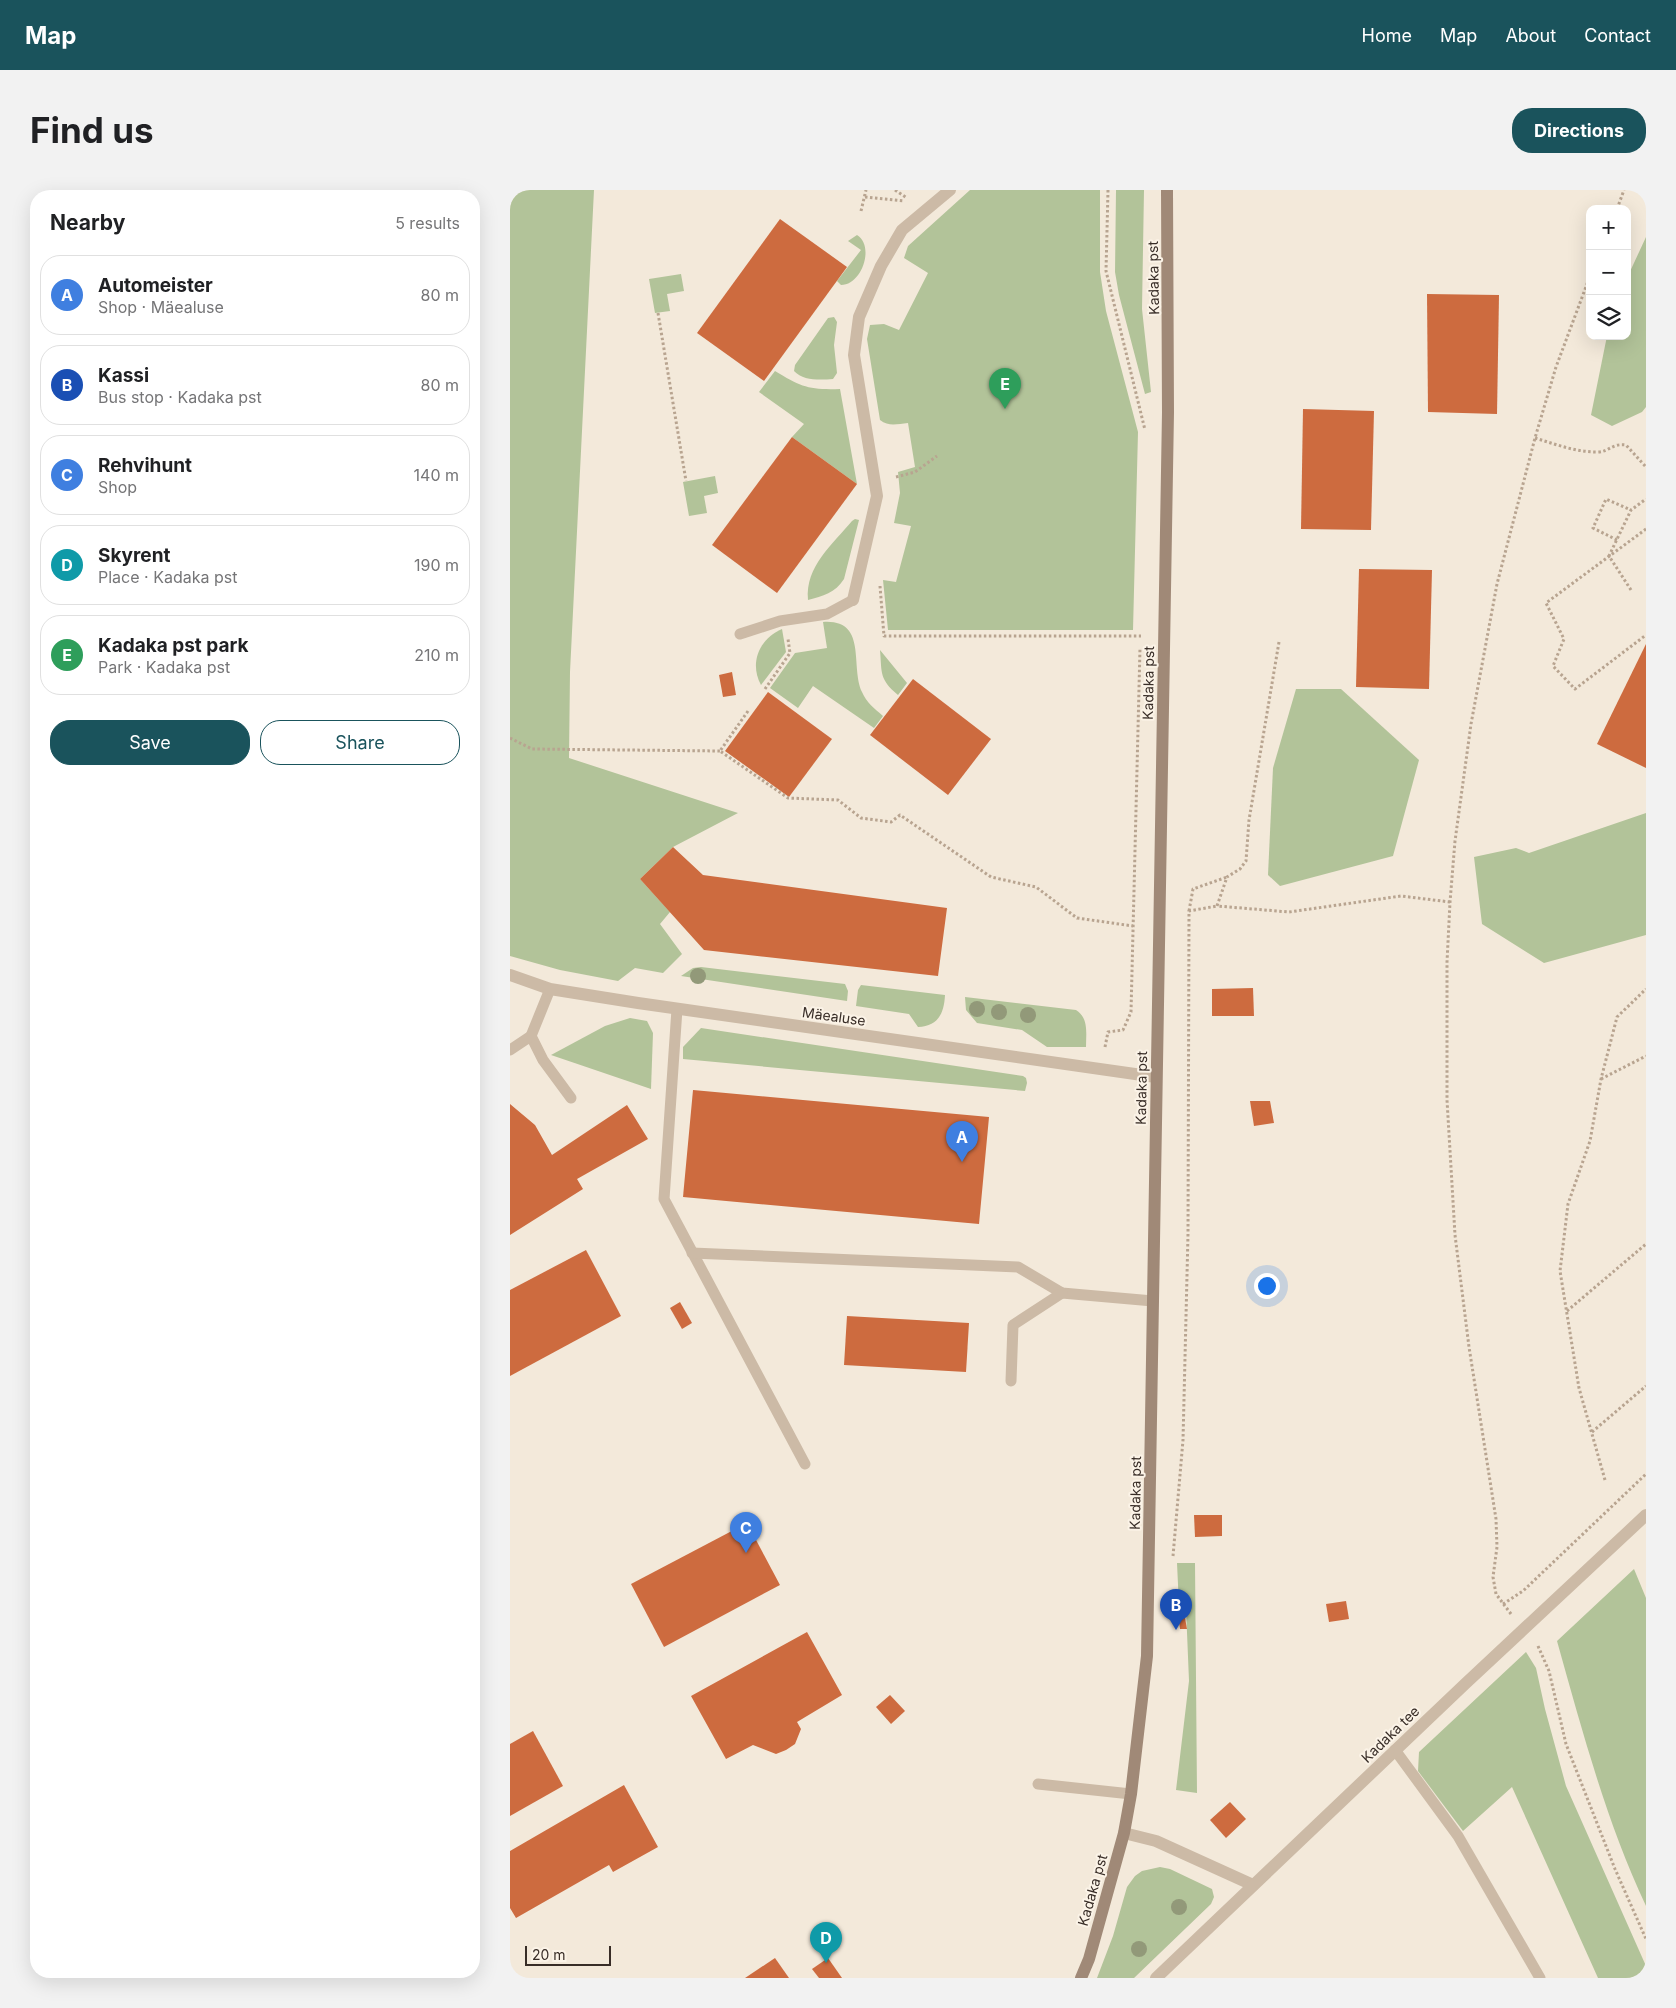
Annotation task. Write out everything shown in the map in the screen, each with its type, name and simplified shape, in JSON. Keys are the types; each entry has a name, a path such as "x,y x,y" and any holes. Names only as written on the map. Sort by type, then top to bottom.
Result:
{"main road":[{"name":"Kadaka pst","path":"1081,1978 1089,1959 1124,1833 1131,1794 1147,1656 1168,412 1167,190"}],"street":[{"path":"852,600 877,496 854,355 859,317 881,266 902,230 950,190"},
{"name":"Mäealuse","path":"510,975 550,989 676,1009 1156,1077"},
{"name":"Kadaka tee","path":"1156,1978 1646,1515"},
{"path":"1124,1833 1156,1841 1253,1885"}],"lane":[{"path":"740,634 785,621 827,614 852,600"},
{"path":"510,1050 531,1036 550,989"},
{"path":"676,1009 664,1199 804,1464"},
{"path":"531,1036 543,1060 571,1098"},
{"path":"692,1253 1018,1267 1062,1293 1153,1301"},
{"path":"1011,1381 1013,1325 1062,1293"},
{"path":"1396,1750 1458,1836 1540,1978"},
{"path":"1038,1784 1131,1794"}],"path":[{"path":"861,211 866,190"},
{"path":"865,197 912,201 896,190"},
{"path":"1108,190 1106,271 1146,434"},
{"path":"1618,205 1624,190"},
{"path":"1496,1519 1469,1347 1455,1235 1447,1100 1447,962 1450,902 1455,841 1474,705 1497,584 1556,366 1586,287"},
{"path":"658,313 686,481"},
{"path":"1535,438 1580,451 1599,452 1618,444 1626,445 1646,467"},
{"path":"1617,540 1593,528 1606,498 1631,510"},
{"path":"1609,556 1631,510 1646,499"},
{"path":"1646,528 1546,603 1564,638 1553,666 1575,689 1646,635"},
{"path":"1609,556 1632,590"},
{"path":"858,577 879,582 884,636 1141,636 1141,627"},
{"path":"764,689 790,653 785,621"},
{"path":"1173,1556 1183,1440 1187,1284 1189,910 1193,889 1227,877 1240,869 1246,861 1249,820 1278,642"},
{"path":"1105,1047 1108,1032 1124,1030 1131,1012 1140,646"},
{"path":"720,751 737,731 748,712"},
{"path":"510,738 532,749 720,751 788,798 838,800 861,818 891,822 900,815 991,877 1036,887 1077,918 1133,926"},
{"path":"1217,906 1227,877"},
{"path":"1189,910 1217,906 1289,912 1401,896 1450,902"},
{"path":"1605,1480 1579,1388 1560,1271 1568,1204 1590,1141 1601,1078 1617,1017 1646,989"},
{"path":"1601,1078 1646,1056"},
{"path":"1567,1312 1646,1244"},
{"path":"1592,1432 1646,1386"},
{"path":"1503,1604 1523,1591 1646,1474"},
{"path":"1553,1690 1566,1744 1615,1869 1646,1938"}],"green space":[{"path":"510,190 594,190 570,672 569,758 738,813 673,847 640,879 670,912 660,924 682,954 663,973 635,968 618,981 560,970 510,956"},
{"path":"970,190 1100,190 1100,272 1106,311 1138,432 1133,630 888,630 883,580 896,582 911,526 894,523 900,493 898,472 915,467 908,423 890,424 880,420 867,339 870,325 884,324 899,330 928,273 904,258 908,246"},
{"path":"1116,190 1144,190 1142,309 1151,392 1145,394 1119,295 1115,272"},
{"path":"857,235 865,247 864,264 855,279 841,285 837,281 861,250 848,241"},
{"path":"1646,237 1646,407 1642,412 1612,426 1591,415 1606,340 1631,340 1631,269"},
{"path":"681,274 684,291 667,294 670,311 655,313 649,279"},
{"path":"834,317 837,322 834,345 837,373 833,379 823,380 802,377 794,371 795,365 828,318"},
{"path":"775,371 792,381 813,388 840,389 857,484 792,437 804,424 759,392"},
{"path":"715,476 718,493 704,496 707,513 689,516 683,482"},
{"path":"855,519 859,520 844,579 833,591 808,600 808,588 816,566 829,547"},
{"path":"823,622 837,623 846,628 852,636 862,692 868,702 883,716 874,728 813,686 798,708 770,688 795,653 827,648"},
{"path":"782,629 786,652 761,685 756,668 758,652 767,639"},
{"path":"880,650 907,683 898,695 884,680"},
{"path":"1296,689 1341,689 1419,760 1393,856 1280,886 1268,875 1273,768"},
{"path":"1646,813 1646,935 1544,963 1482,924 1474,857 1516,848 1529,853"},
{"path":"701,967 845,984 848,991 847,1001 681,976 693,968"},
{"path":"861,985 945,995 943,1008 939,1018 931,1024 918,1027 909,1014 856,1006 858,990"},
{"path":"965,997 1076,1010 1085,1022 1086,1047 1047,1047 1022,1030 977,1023 966,1010"},
{"path":"630,1018 647,1021 653,1033 651,1089 551,1055 605,1026"},
{"path":"701,1028 1023,1076 1026,1078 1027,1083 1025,1091 683,1059 683,1047"},
{"path":"1177,1563 1195,1563 1197,1793 1176,1790 1189,1681 1186,1608 1179,1606"},
{"path":"1634,1569 1646,1598 1646,1906 1607,1808 1557,1641"},
{"path":"1526,1652 1536,1668 1566,1786 1646,1966 1646,1978 1598,1978 1512,1787 1463,1831 1418,1771 1419,1752"},
{"path":"1160,1867 1170,1869 1212,1889 1214,1897 1211,1904 1134,1978 1097,1978 1113,1936 1127,1887 1135,1876 1142,1871"}],"building":[{"path":"780,219 847,267 764,381 697,333"},
{"path":"1427,294 1499,295 1497,414 1428,412"},
{"path":"1303,409 1374,411 1371,530 1301,529"},
{"path":"792,437 857,484 777,593 712,545"},
{"path":"1359,569 1432,570 1429,689 1356,687"},
{"path":"1646,644 1646,768 1597,744"},
{"path":"732,672 736,695 723,697 719,675"},
{"path":"913,679 991,739 948,795 870,735"},
{"path":"768,692 832,739 789,797 725,751"},
{"path":"673,847 703,875 947,908 938,976 704,950 640,879"},
{"path":"1253,988 1254,1016 1212,1016 1212,989"},
{"path":"693,1090 989,1117 979,1224 683,1197"},
{"path":"1250,1101 1270,1101 1274,1123 1254,1126"},
{"path":"510,1104 535,1125 552,1155 627,1105 648,1139 577,1179 583,1189 510,1235"},
{"path":"586,1250 621,1316 510,1376 510,1290"},
{"path":"680,1302 692,1323 682,1329 670,1308"},
{"path":"847,1316 969,1323 966,1372 844,1365"},
{"path":"1194,1515 1222,1515 1222,1536 1195,1537"},
{"path":"747,1523 780,1585 664,1647 631,1584"},
{"path":"1346,1601 1349,1619 1329,1622 1326,1604"},
{"path":"1184,1612 1187,1629 1180,1629 1178,1613"},
{"path":"807,1632 842,1695 797,1722 801,1729 795,1744 786,1750 776,1754 753,1745 726,1759 691,1696"},
{"path":"890,1695 905,1711 891,1724 876,1707"},
{"path":"533,1731 563,1786 510,1816 510,1744"},
{"path":"624,1785 658,1847 613,1872 609,1865 516,1918 510,1908 510,1851"},
{"path":"1230,1802 1246,1819 1226,1838 1210,1820"},
{"path":"775,1958 789,1978 745,1978"},
{"path":"828,1958 842,1978 819,1978 812,1969"}],"place":[{"name":"Kadaka pst park","path":"1005,409"},
{"name":"Automeister","path":"962,1162"},
{"name":"Rehvihunt","path":"746,1553"},
{"name":"Kassi","path":"1176,1630"},
{"name":"Skyrent","path":"826,1963"}]}
